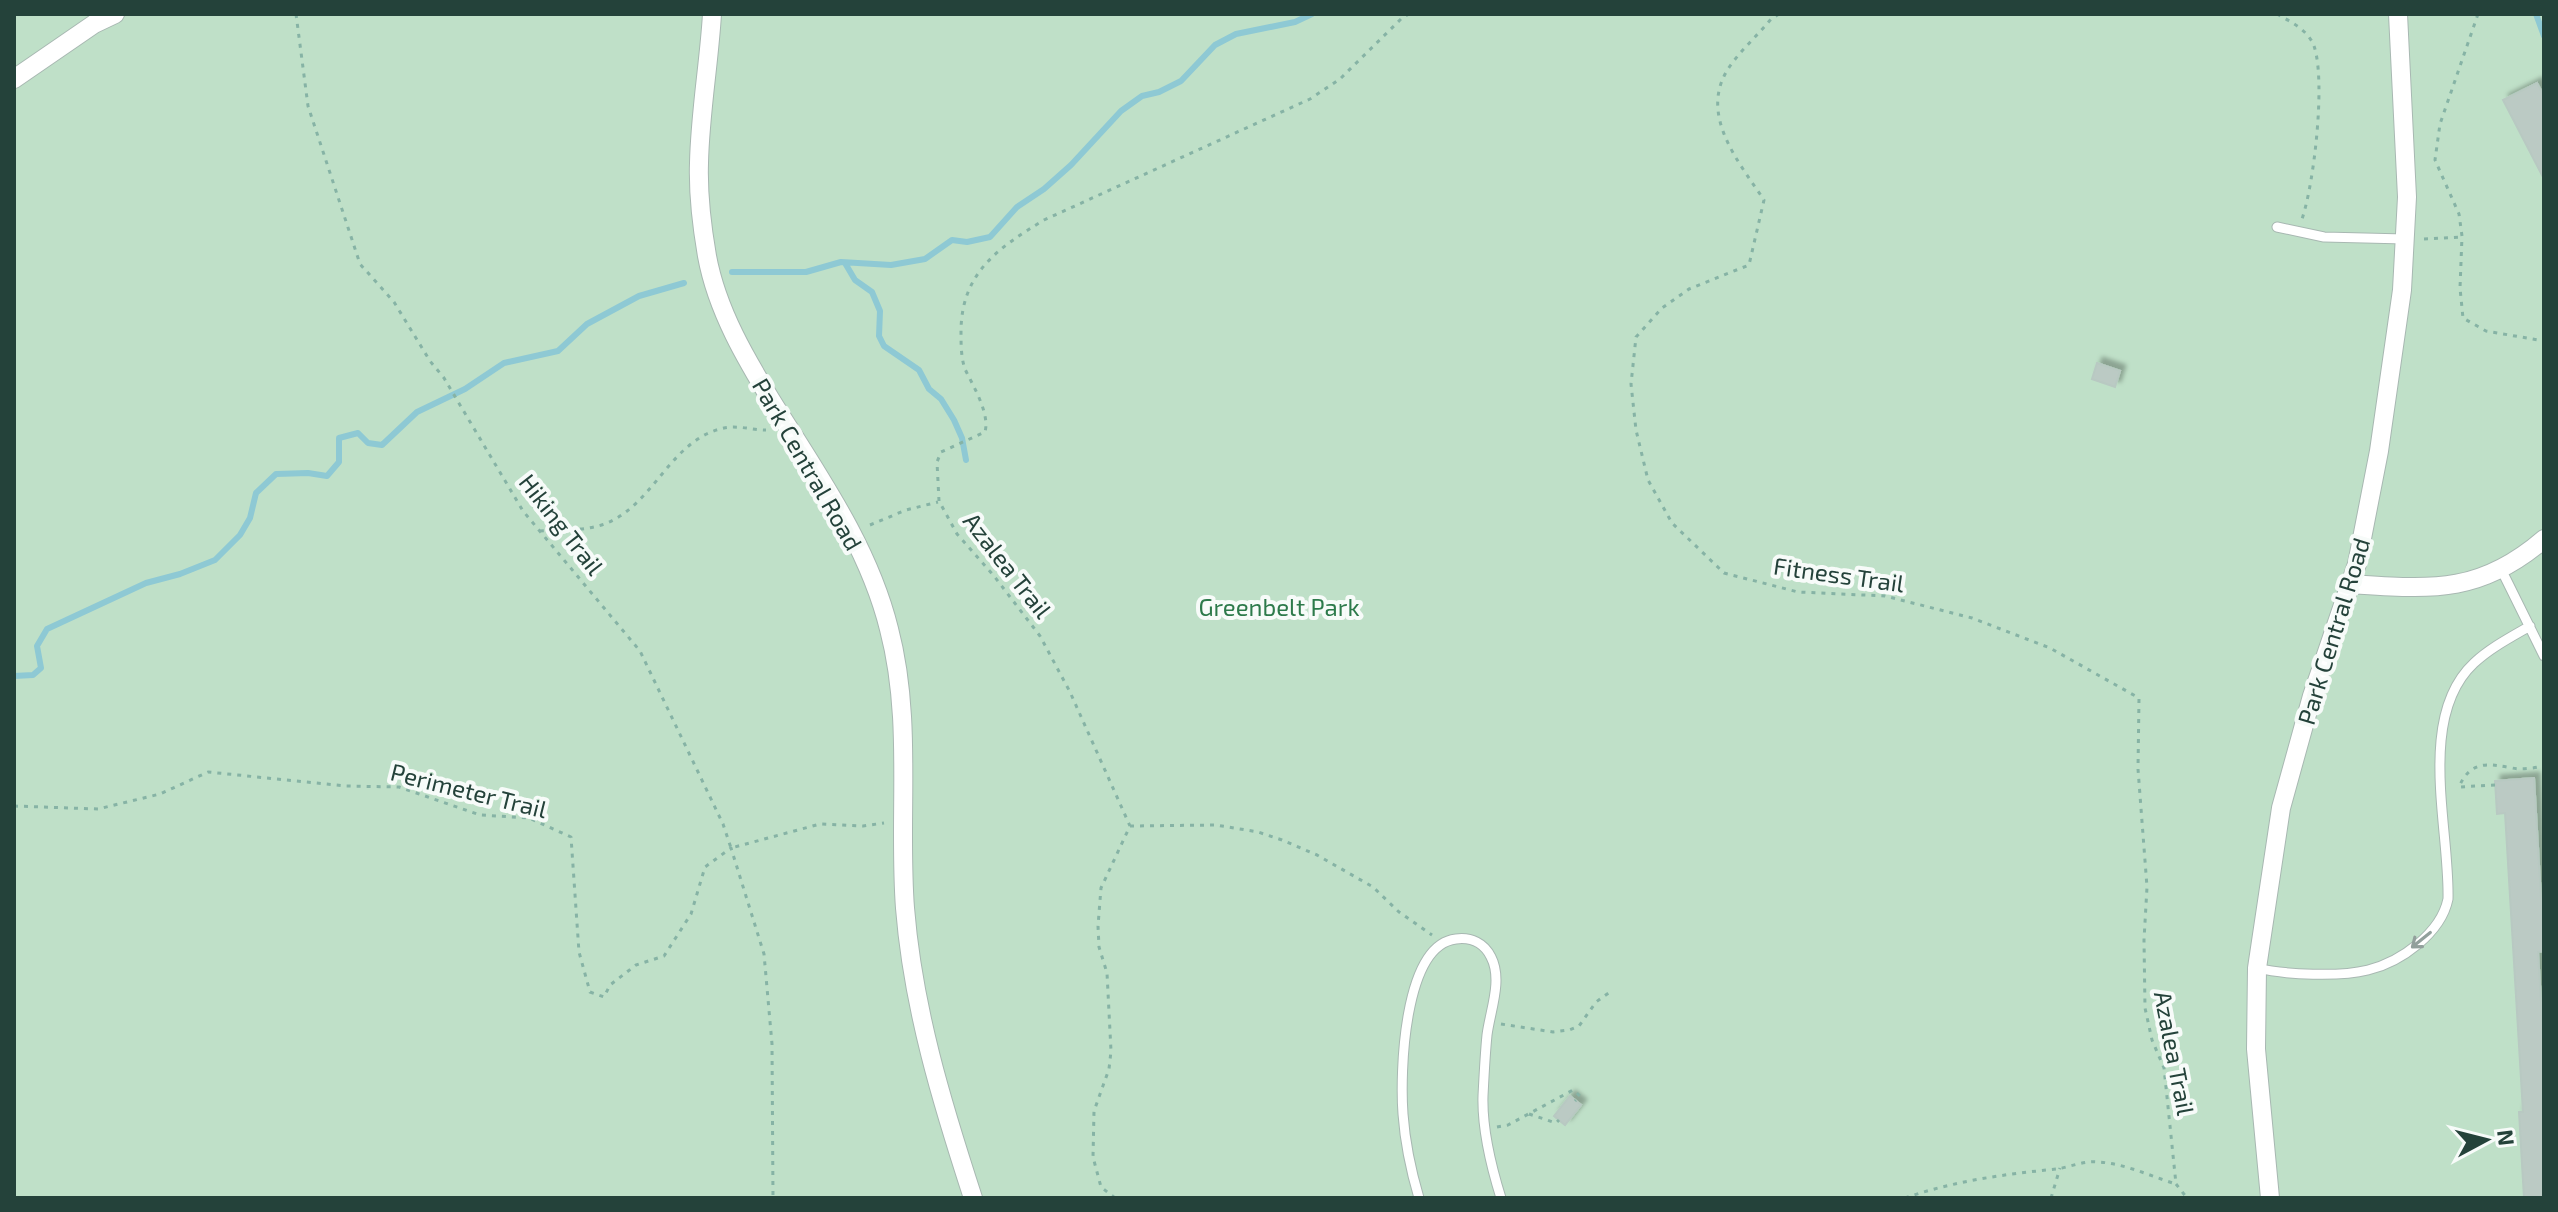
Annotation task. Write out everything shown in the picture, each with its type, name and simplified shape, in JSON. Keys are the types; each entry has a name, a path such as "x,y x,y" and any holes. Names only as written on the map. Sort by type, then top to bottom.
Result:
{"street":[{"path":"14,79 94,24 115,14"},
{"name":"Park Central Road","path":"712,14 699,165 707,257 725,313 744,355 847,525 876,586 890,630 901,699 905,907 918,999 941,1101 973,1198"},
{"name":"Park Central Road","path":"2270,1198 2256,1049 2257,968 2281,808 2312,696 2357,564 2379,451 2402,290 2407,197 2398,14"},
{"path":"2350,584 2404,587 2456,585 2501,569 2544,539"}],"lane":[{"path":"2277,227 2324,237 2405,239"},
{"path":"2501,569 2544,656"},
{"path":"2257,968 2280,973 2367,970 2407,951 2433,930 2447,907 2441,757 2446,706 2452,692 2473,664 2530,626"},
{"path":"1419,1198 1403,1119 1404,1048 1418,977 1429,954 1442,943 1469,939 1483,946 1491,957 1496,982 1483,1086 1485,1128 1501,1198"}],"path":[{"name":"Hiking Trail","path":"296,14 308,106 360,264 394,302 444,378 523,511 640,651 723,824 731,848"},
{"name":"Azalea Trail","path":"1130,826 1070,692 1040,636 957,534 939,501 937,462 941,452 977,437 985,432 986,427 979,398 963,364 961,316 970,284 985,262 1044,220 1310,99 1340,79 1409,14"},
{"name":"Fitness Trail","path":"1779,14 1728,68 1716,105 1726,142 1764,200 1749,265 1689,289 1662,308 1636,337 1631,384 1636,430 1648,480 1672,523 1724,573 1798,592 1885,596 1972,618 2050,648 2139,698"},
{"path":"2277,14 2305,32 2314,45 2316,62 2317,111 2312,184 2298,231"},
{"path":"2478,14 2440,124 2435,160 2459,214 2463,318 2486,331 2544,341"},
{"path":"2405,239 2462,236"},
{"path":"540,531 606,524 632,508 685,449 703,434 727,427 790,430"},
{"path":"847,525 864,529 906,510 939,501"},
{"name":"Azalea Trail","path":"2139,698 2138,769 2147,887 2145,1008 2152,1040 2164,1068 2176,1184"},
{"path":"2495,785 2459,787 2464,774 2471,768 2502,764 2512,768 2544,766"},
{"name":"Perimeter Trail","path":"14,806 98,809 160,794 208,772 346,786 399,787 480,815 529,818 571,837 579,952 590,992 604,997 610,985 636,965 664,956 691,914 705,867 731,848"},
{"path":"773,1198 772,1044 764,954 731,848 820,824 863,826 904,820"},
{"path":"1115,1198 1101,1187 1093,1157 1094,1111 1109,1069 1111,1051 1107,973 1099,947 1098,926 1101,888 1130,826 1216,825 1258,832 1282,840 1317,855 1373,887 1399,912 1442,943"},
{"path":"1489,1022 1531,1030 1569,1030 1579,1026 1596,1002 1610,992"},
{"path":"1485,1128 1508,1125 1573,1090 1580,1096 1575,1101"},
{"path":"1529,1114 1556,1123 1559,1120"},
{"path":"1905,1198 1994,1176 2096,1161 2128,1166 2176,1184 2187,1198"},
{"path":"2051,1198 2060,1168"}],"green space":[{"name":"Greenbelt Park","path":"14,14 2544,14 2544,1198 14,1198"}],"building":[{"path":"2537,83 2544,96 2544,179 2503,100"},
{"path":"2097,363 2120,371 2115,387 2092,379"},
{"path":"2534,778 2544,951 2538,952 2544,1051 2544,1197 2524,1198 2519,1112 2523,1112 2505,813 2497,814 2495,781"},
{"path":"1570,1096 1581,1105 1565,1125 1554,1116"}],"waterway":[{"path":"732,272 806,272 841,262 891,265 925,259 952,240 967,242 990,237 1017,207 1071,165 1121,111 1142,96 1181,81 1215,45 1236,34 1295,22 1312,14"},
{"path":"2536,14 2544,36"},
{"path":"845,263 855,280 872,292 880,311 879,336 884,346 919,370 929,389 941,399 954,420 962,438 966,460"},
{"path":"14,676 33,675 41,668 37,646 47,629 146,583 215,560 240,535 250,518 256,493 276,474 327,476 339,462 339,438 358,433 368,443 382,445 417,412 465,389 504,363 558,351 587,324 639,296 684,283"}]}
